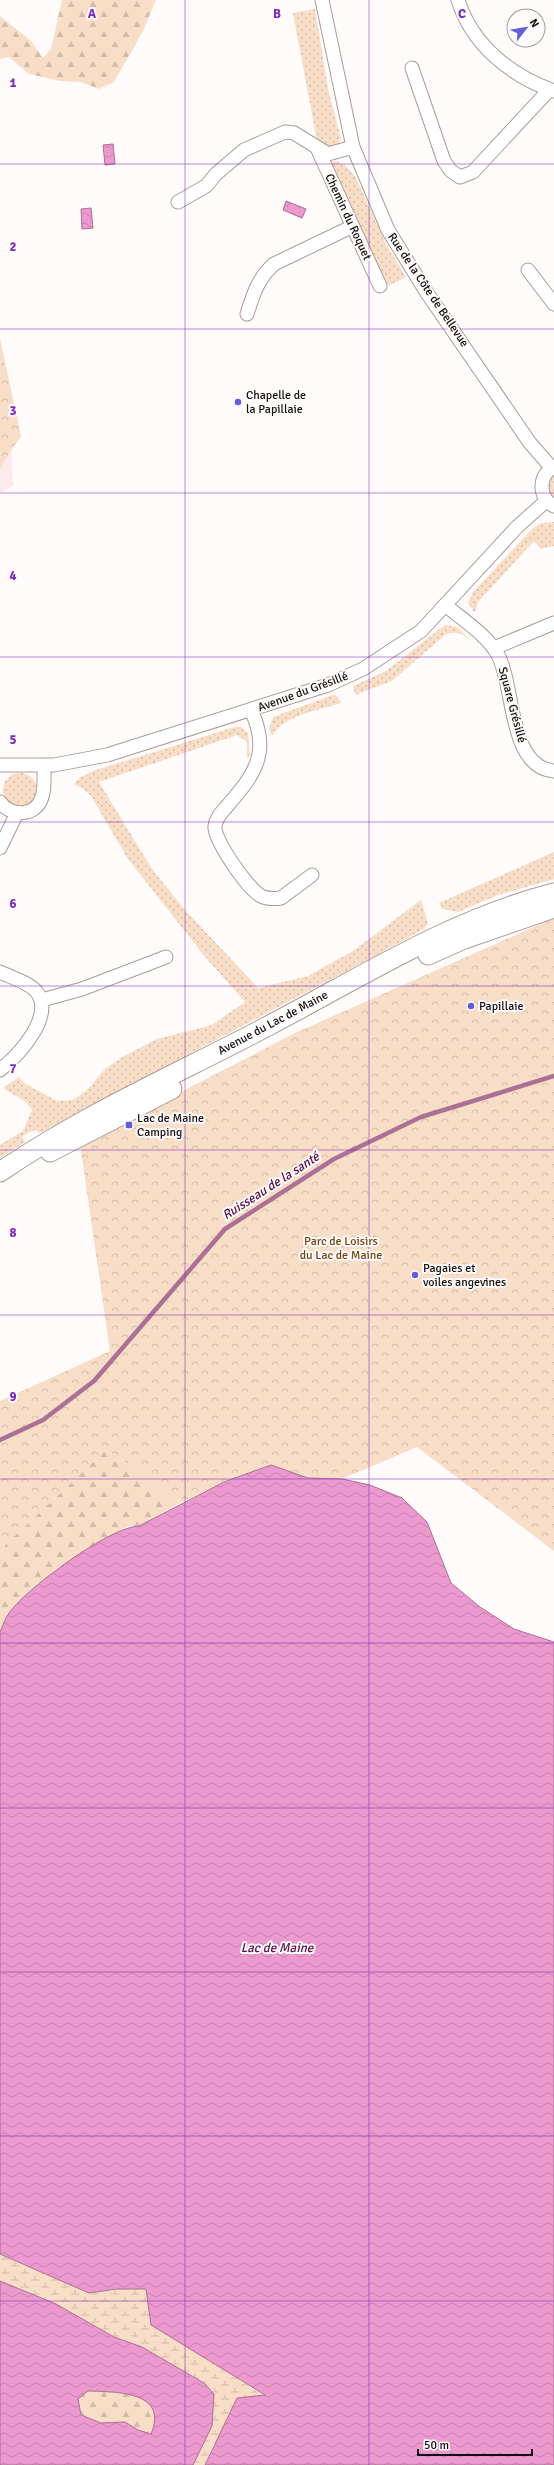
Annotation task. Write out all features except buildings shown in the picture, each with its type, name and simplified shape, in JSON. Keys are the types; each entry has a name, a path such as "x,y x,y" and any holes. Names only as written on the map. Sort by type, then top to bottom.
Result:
{"street":[{"name":"Rue de la Côte de Bellevue","path":"322,0 353,147 388,230 412,271 530,443 553,467"},
{"path":"412,68 444,161 451,171 460,178 473,172 552,90 520,76 495,58 475,34 458,0"},
{"path":"178,202 206,186 216,174 244,150 285,132 294,133 328,154 353,147"},
{"name":"Chemin du Roquet","path":"317,148 351,227 380,286"},
{"path":"247,314 256,285 264,272 274,264 351,227"},
{"path":"528,270 554,304"},
{"path":"550,504 542,483 553,467"},
{"name":"Avenue du Grésillé","path":"1,767 44,766 82,762 328,685 363,669 412,638 445,605 517,527 550,504"},
{"name":"Square Grésillé","path":"445,605 494,648 504,671 525,753 536,765 554,771"},
{"path":"494,648 554,623"},
{"path":"251,710 260,734 257,766 248,783 219,815 215,825 216,837 248,884 262,897 281,898 312,875"},
{"path":"0,802 10,811 17,813 32,810 42,798 44,766"},
{"path":"0,848 17,813"},
{"name":"Avenue du Lac de Maine","path":"0,1172 80,1122 266,1028 445,932 499,909 554,893"},
{"name":"Avenue du Lac de Maine","path":"0,1184 38,1159 401,968 464,939 554,908"},
{"path":"42,1000 82,989 166,957"},
{"path":"0,972 35,989 42,1000 43,1009 34,1031 0,1070"}],"shaded area":[{"path":"0,367 10,421 13,486 0,493"}],"green space":[{"path":"62,0 156,0 143,31 114,82 99,89 81,82 60,81 29,74 9,57 0,59 0,16 31,41 43,58 51,49"},
{"path":"315,9 328,89 341,139 338,145 330,147 317,141 293,13"},
{"path":"336,161 346,166 355,176 387,246 406,277 390,285 382,282 330,162"},
{"path":"0,339 21,436 0,467"},
{"path":"554,476 554,502 550,495 548,486"},
{"path":"554,522 554,546 541,549 534,541 478,602 475,613 468,603 473,592 533,528 541,523"},
{"path":"445,625 457,627 476,645 462,634 450,633 445,635 392,681 355,695 353,686 386,671"},
{"path":"336,695 341,703 294,718 285,723 272,736 269,729 273,717"},
{"path":"235,727 241,727 248,733 250,756 247,758 247,742 237,735 99,782 152,869 185,910 258,988 308,976 353,951 421,900 428,924 424,929 375,956 40,1133 35,1130 22,1136 25,1142 0,1158 0,1145 23,1131 32,1110 26,1102 3,1088 19,1077 24,1083 57,1101 73,1100 88,1089 105,1069 124,1056 157,1039 212,1025 245,1002 206,958 128,859 91,796 82,788 74,784 81,777 93,771"},
{"path":"17,773 23,773 27,774 34,780 37,790 36,797 30,804 23,807 17,807 13,806 6,800 3,793 3,787 4,783 10,776"},
{"path":"554,852 554,879 498,895 458,912 443,909 439,903"},
{"name":"Parc de Loisirs du Lac de Maine","path":"554,918 554,1551 417,1447 342,1479 308,1478 271,1465 224,1482 176,1505 135,1468 106,1450 5,1545 0,1554 0,1401 110,1351 80,1144 295,1033"},
{"path":"106,1450 135,1468 176,1505 139,1526 128,1526 57,1568 8,1613 0,1632 0,1554 5,1545"},
{"path":"0,2254 89,2293 116,2289 146,2289 151,2325 265,2396 213,2445 205,2465 193,2465 212,2426 214,2394 204,2383 142,2347 114,2337 56,2304 0,2281"},
{"path":"88,2390 125,2394 137,2397 147,2402 153,2409 155,2420 151,2434 138,2430 125,2422 101,2423 81,2415 78,2399"}],"water":[{"path":"113,144 115,164 105,165 103,145"},
{"path":"286,201 306,209 302,218 283,210"},
{"path":"91,208 93,228 82,229 81,209"},
{"name":"Lac de Maine","path":"271,1465 308,1478 342,1479 370,1485 402,1498 427,1522 451,1583 480,1607 514,1629 554,1642 554,2465 205,2465 237,2398 265,2395 151,2325 146,2289 116,2289 89,2293 0,2254 0,1632 8,1615 19,1602 50,1575 89,1547 109,1536 126,1529 139,1526 224,1482"},
{"path":"0,2281 56,2304 114,2337 142,2347 204,2383 214,2394 212,2426 193,2465 0,2465","holes":["88,2391 125,2394 137,2397 146,2402 153,2409 155,2420 151,2434 138,2430 125,2422 101,2423 81,2415 78,2399"]}],"waterway":[{"name":"Ruisseau de la santé","path":"0,1440 43,1420 94,1381 225,1229 334,1159 421,1117 554,1076"}],"place":[{"name":"Chapelle de la Papillaie","path":"238,402"},
{"name":"Papillaie","path":"471,1006"},
{"name":"Lac de Maine Camping","path":"129,1125"},
{"name":"Pagaies et voiles angevines","path":"415,1275"}]}
